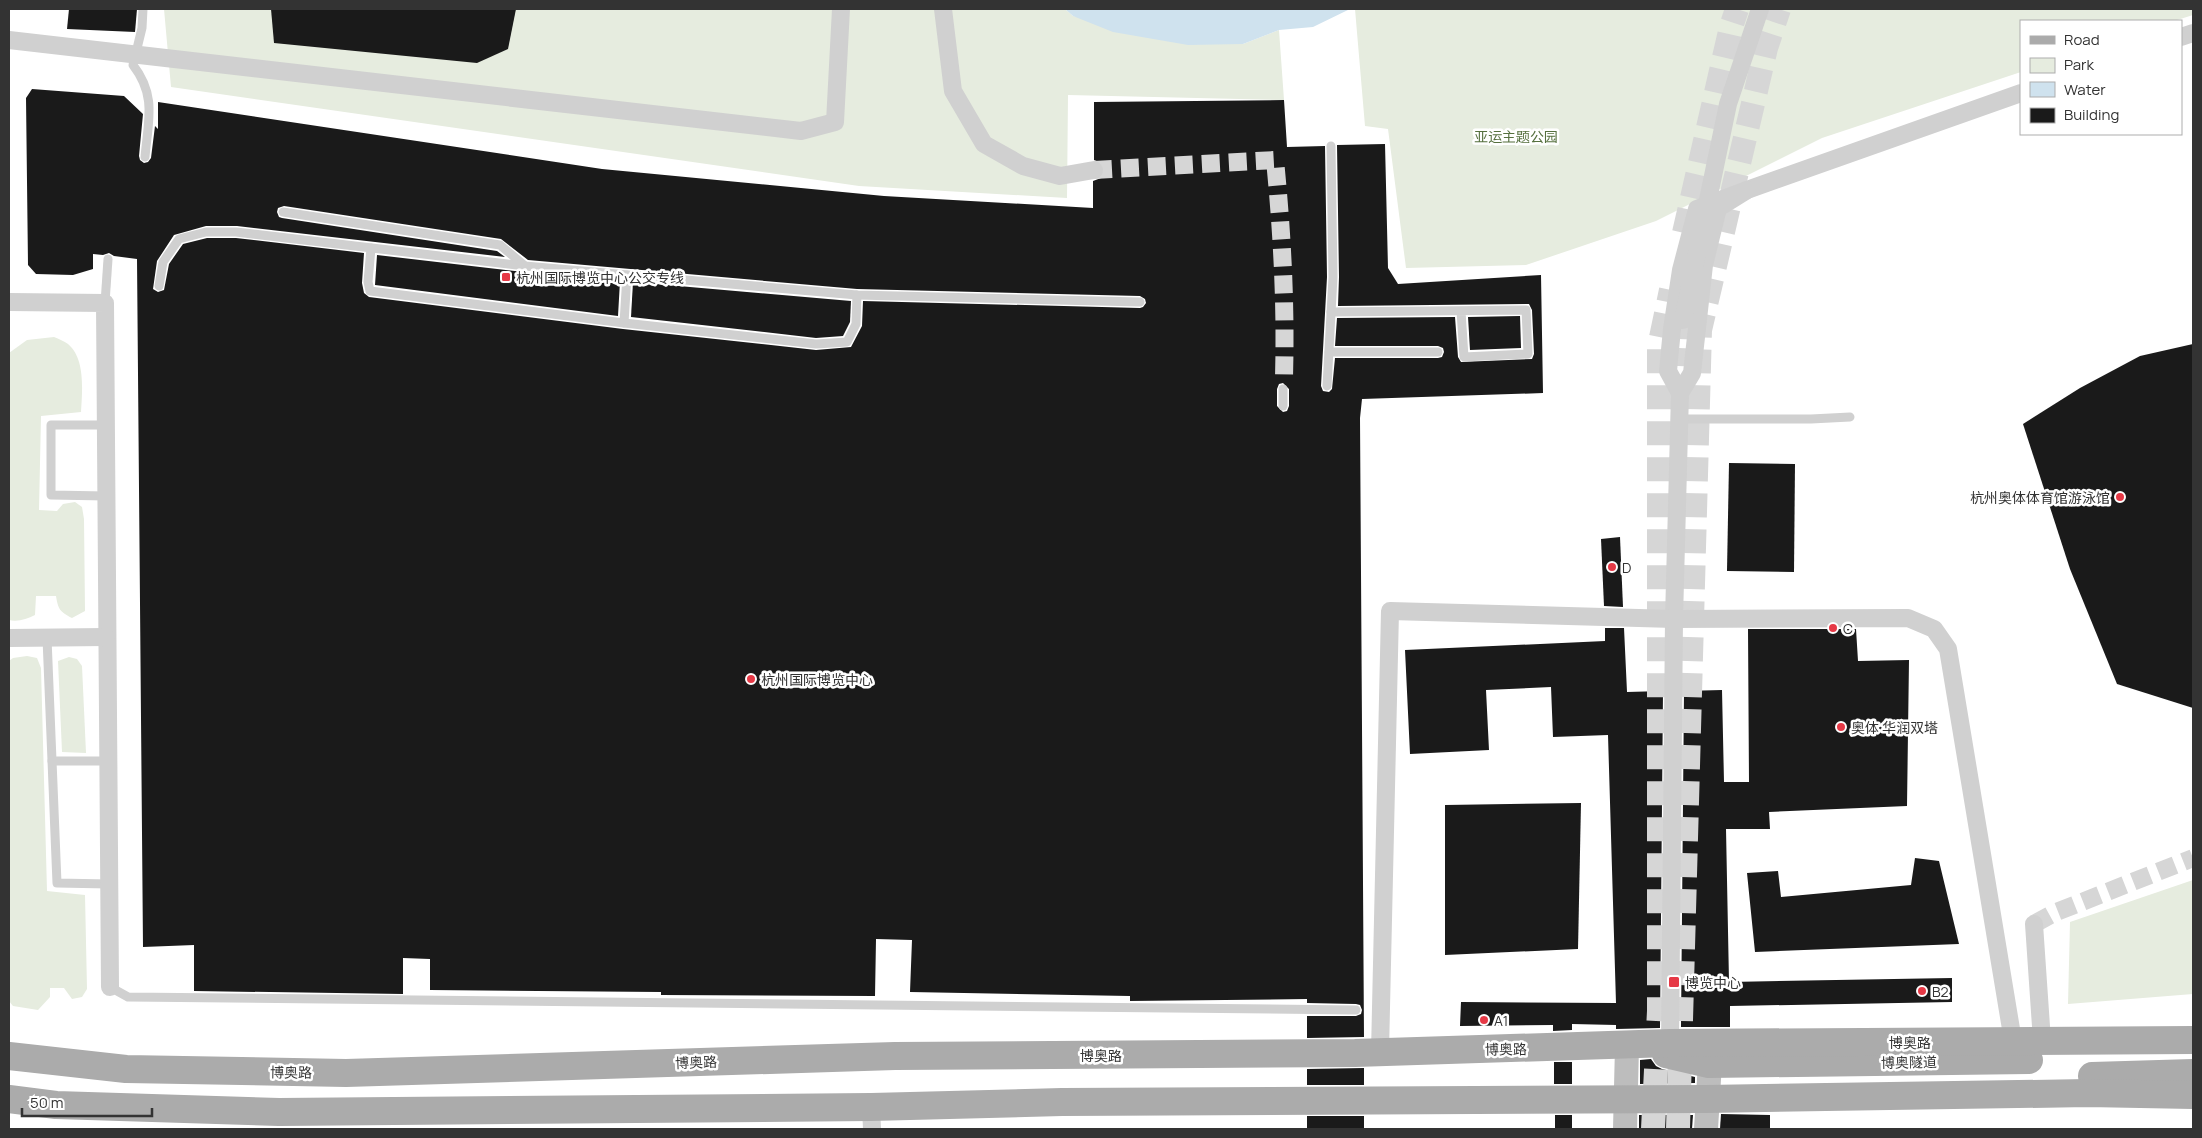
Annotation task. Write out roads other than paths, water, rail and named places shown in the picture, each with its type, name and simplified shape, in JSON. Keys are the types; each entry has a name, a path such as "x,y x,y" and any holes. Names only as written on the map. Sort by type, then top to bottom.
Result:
{"main road":[{"name":"博奥路","path":"9,1056 126,1069 346,1073 887,1057 1380,1052 1627,1046 1670,1043 1710,1053 2013,1041 2193,1040"},
{"name":"博奥隧道","path":"1627,1046 1710,1053 2193,1058"},
{"path":"1625,1129 1627,1046"},
{"path":"1706,1129 1706,1099 1710,1053"},
{"path":"1950,1095 2100,1075 2193,1073"},
{"path":"9,1099 56,1105 279,1112 872,1118 1062,1102 1706,1099 2088,1093 2193,1095"}],"street":[{"path":"9,40 801,131 835,122 841,9"},
{"path":"943,9 953,91 984,144 1023,166 1060,176 1094,170"},
{"path":"1683,320 1728,104 1760,9"},
{"path":"1680,392 1668,371 1681,270 1697,209 2020,93"},
{"path":"1670,1043 1674,619 1680,392 1692,373 1704,264 1718,208 1747,190"},
{"path":"9,302 105,303 110,987"},
{"path":"1380,1052 1390,611 1674,619 1908,618 1934,629 1948,649 2013,1041"},
{"path":"9,638 106,637"},
{"path":"2034,924 2042,1041"}],"lane":[{"path":"143,9 137,54 133,65 142,76 149,94 145,157"},
{"path":"1327,386 1333,277 1331,146"},
{"path":"283,212 500,245 525,266"},
{"path":"159,286 163,262 179,239 206,232 236,232 525,266 858,295 1140,302"},
{"path":"371,248 368,282 370,291 624,323 816,344 847,342 856,324 858,295"},
{"path":"105,303 108,258"},
{"path":"624,323 627,275"},
{"path":"1331,312 1526,310 1528,354 1464,357 1461,311"},
{"path":"1329,352 1438,352"},
{"path":"1283,388 1283,406"},
{"path":"1679,420 1850,417"},
{"path":"105,425 52,425 51,495 106,496"},
{"path":"47,638 57,883 109,884"},
{"path":"52,761 108,761"},
{"path":"110,987 128,997 1356,1010"}],"water":[{"path":"1065,9 1350,9 1313,27 1279,30 1243,44 1188,45 1113,32 1073,16"}],"tunnel":[{"path":"1684,233 1731,27 1737,9"},
{"path":"1678,1129 1700,330 1766,48 1779,9"},
{"path":"1094,170 1275,160 1283,268 1284,377"},
{"path":"1653,1129 1659,1011 1659,347 1671,290"},
{"path":"1680,393 1683,320"},
{"path":"2034,924 2054,913 2193,858"}],"place":[{"name":"杭州国际博览中心公交专线","path":"506,277"},
{"name":"杭州奥体体育馆游泳馆","path":"2120,497"},
{"name":"D","path":"1612,567"},
{"name":"C","path":"1833,628"},
{"name":"杭州国际博览中心","path":"751,679"},
{"name":"奥体·华润双塔","path":"1841,727"},
{"name":"博览中心","path":"1674,982"},
{"name":"B2","path":"1922,991"},
{"name":"A1","path":"1484,1020"}],"park label":[{"name":"亚运主题公园","path":"1516,136"}]}
